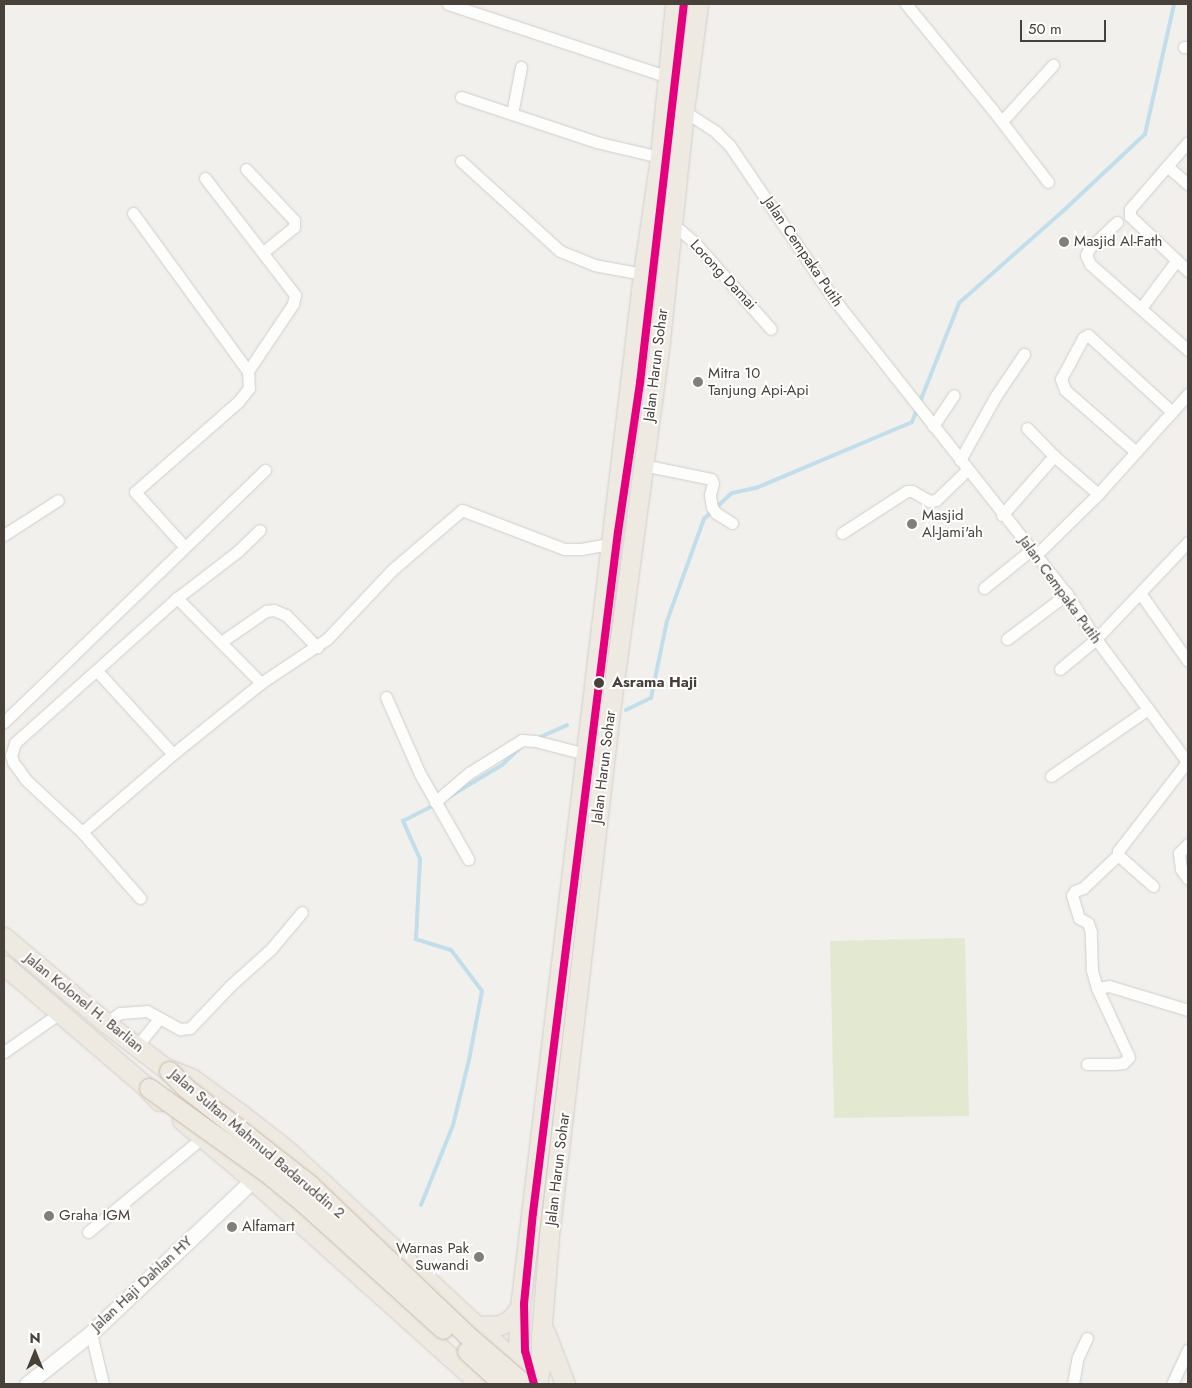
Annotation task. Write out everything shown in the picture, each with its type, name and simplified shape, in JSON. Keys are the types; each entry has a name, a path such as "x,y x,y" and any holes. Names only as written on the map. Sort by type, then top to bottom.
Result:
{"highway":[{"name":"Jalan Harun Sohar","path":"517,1363 520,1307 610,544 643,274 660,157 675,4"},
{"name":"Jalan Harun Sohar","path":"532,1384 541,1364 542,1324 550,1236 698,4"},
{"path":"577,831 597,833"},
{"name":"Jalan Kolonel H. Barlian","path":"4,937 106,1023 167,1070"},
{"name":"Jalan Kolonel H. Barlian","path":"4,966 147,1087"},
{"path":"167,1070 191,1078 242,1114 288,1151 517,1363 532,1384"},
{"name":"Jalan Sultan Mahmud Badaruddin 2","path":"167,1070 186,1088 309,1184 468,1336 532,1384"},
{"path":"147,1087 202,1138 253,1180 438,1345 467,1377 480,1384"},
{"name":"Jalan Sultan Mahmud Badaruddin 2","path":"147,1087 223,1140 299,1199 503,1384"},
{"path":"469,1320 500,1325 510,1320 520,1307"},
{"path":"438,1345 451,1339 469,1320"},
{"path":"542,1324 565,1384"},
{"path":"510,1384 517,1363"}],"street":[{"path":"448,4 669,77"},
{"path":"909,5 1048,182"},
{"path":"1002,121 1053,65"},
{"path":"512,114 521,67"},
{"path":"461,97 596,142 660,157"},
{"name":"Jalan Cempaka Putih","path":"684,110 716,132 730,146 833,298 1002,515 1034,552 1188,763"},
{"path":"1188,142 1130,209 1130,216 1188,271"},
{"path":"461,162 560,251 594,265 643,274"},
{"path":"1167,166 1188,184"},
{"path":"246,169 294,220 294,227 262,252"},
{"path":"205,178 294,292 295,297 274,334 248,371"},
{"path":"133,213 248,371 249,388 239,401 134,492 184,546"},
{"path":"1117,222 1090,247 1086,255 1092,267 1188,350"},
{"name":"Lorong Damai","path":"673,224 696,244 771,330"},
{"path":"1141,308 1176,261"},
{"path":"1136,452 1065,390 1061,379 1083,338 1088,335 1172,412"},
{"path":"842,533 907,491 912,491 929,501 936,500 964,465 995,398 1024,354"},
{"path":"984,588 1034,552 1098,494 1188,394"},
{"path":"930,422 954,395"},
{"path":"1027,428 1054,456 1098,494"},
{"path":"1002,515 1054,456"},
{"path":"643,465 711,480 713,483 710,495 714,510 732,524"},
{"path":"4,722 184,546 265,470"},
{"path":"4,535 58,500"},
{"path":"82,832 172,754 261,683 317,647 377,588 392,570 462,510 564,549 581,549 610,544"},
{"path":"140,898 82,832 26,780 13,762 11,755 15,743 98,672 177,598 238,551 260,530"},
{"path":"1060,669 1096,639 1188,544"},
{"path":"1140,593 1188,661"},
{"path":"1007,639 1066,594"},
{"path":"177,598 261,683"},
{"path":"221,642 266,611 274,610 286,615 317,647"},
{"path":"98,672 172,754"},
{"path":"386,697 420,774 468,859"},
{"path":"1050,776 1148,709"},
{"path":"436,803 469,774 522,740 535,741 586,754"},
{"path":"1087,1064 1114,1064 1123,1062 1129,1057 1097,988 1092,970 1091,932 1088,923 1079,918 1072,895 1075,891 1083,888 1118,853 1188,763"},
{"path":"1188,844 1179,853 1181,869 1188,879"},
{"path":"1118,853 1153,886"},
{"path":"106,1023 120,1013 150,1012 180,1030 190,1028 271,949 302,912"},
{"path":"1097,988 1109,986 1188,1010"},
{"path":"4,1052 60,1013"},
{"path":"137,1046 160,1018"},
{"path":"88,1232 202,1138"},
{"name":"Jalan Haji Dahlan HY","path":"27,1384 91,1333 253,1180"},
{"path":"91,1333 103,1384"},
{"path":"1073,1384 1078,1357 1087,1338"},
{"path":"1172,1384 1188,1349"}],"green space":[{"path":"965,938 969,1116 834,1118 830,941"}],"waterway":[{"path":"626,710 651,698 667,621 704,519 732,493 756,488 912,422 959,303 1062,212 1145,134 1174,4"},
{"path":"536,739 567,725"},
{"path":"447,798 502,765 523,745"},
{"path":"421,1205 453,1125 469,1060 482,991 451,950 416,939 420,859 403,821 437,804"}],"transit line":[{"path":"534,1384 525,1351 524,1304 533,1213 618,532 640,383 684,4"}],"place":[{"name":"Masjid Al-Fath","path":"1064,242"},
{"name":"Mitra 10 Tanjung Api-Api","path":"698,382"},
{"name":"Masjid Al-Jami'ah","path":"912,524"},
{"name":"Asrama Haji","path":"599,683"},
{"name":"Graha IGM","path":"49,1216"},
{"name":"Alfamart","path":"232,1227"},
{"name":"Warnas Pak Suwandi","path":"479,1257"}]}
